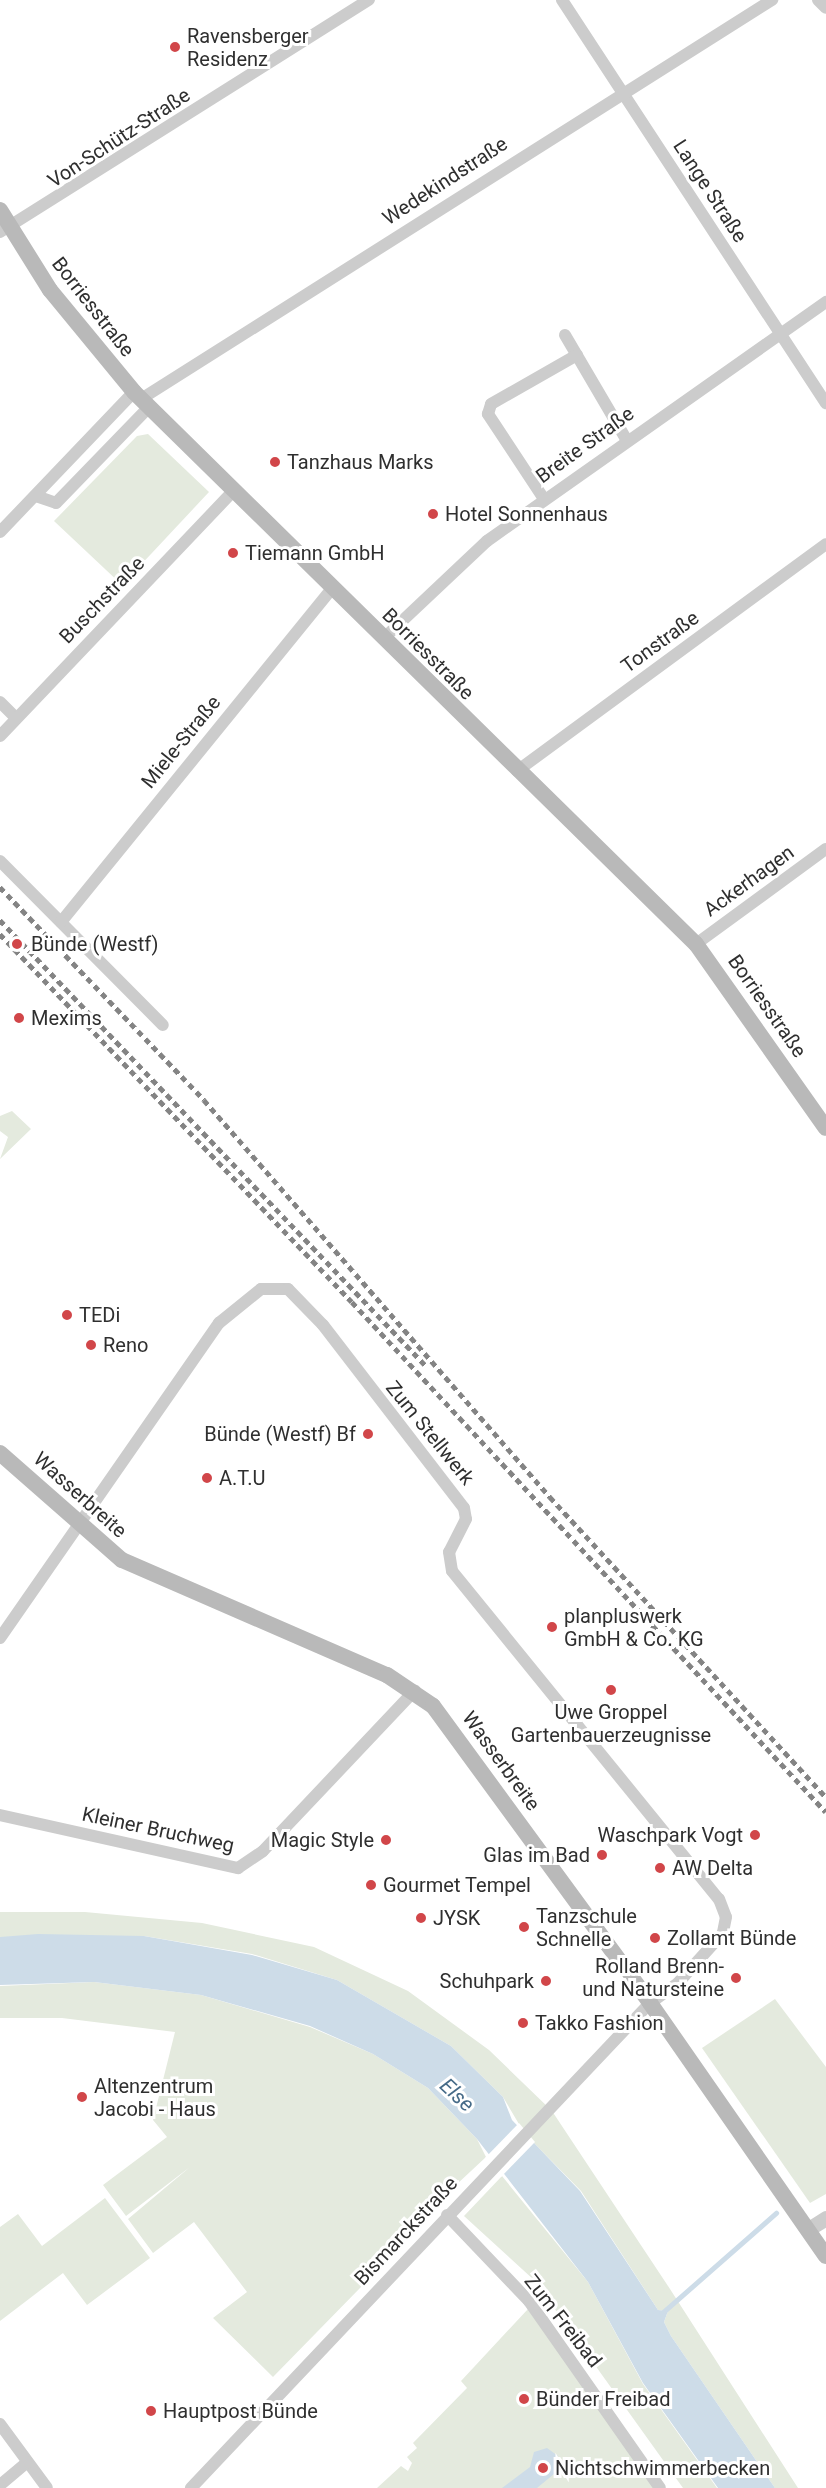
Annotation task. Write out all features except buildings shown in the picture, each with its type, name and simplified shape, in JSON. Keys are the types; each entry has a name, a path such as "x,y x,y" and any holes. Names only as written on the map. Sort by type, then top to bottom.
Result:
{"main road":[{"name":"Borriesstraße","path":"0,210 5,231 91,344 141,399 517,771 696,944 826,1128"},
{"name":"Wasserbreite","path":"0,1453 80,1526 122,1560 415,1690 450,1725 810,2228 826,2256"}],"street":[{"name":"Von-Schütz-Straße","path":"5,231 369,0"},
{"name":"Lange Straße","path":"562,0 826,403"},
{"name":"Wedekindstraße","path":"141,399 622,91 772,0"},
{"path":"818,0 826,8"},
{"name":"Breite Straße","path":"383,639 487,541 626,439 779,332 826,302"},
{"path":"566,335 626,439"},
{"path":"544,499 488,414 491,404 577,355"},
{"path":"36,496 56,503 141,399"},
{"path":"0,532 141,399"},
{"name":"Buschstraße","path":"0,736 233,491"},
{"name":"Tonstraße","path":"517,771 826,544"},
{"name":"Miele-Straße","path":"61,921 332,588"},
{"path":"0,702 16,718"},
{"name":"Ackerhagen","path":"696,944 826,849"},
{"path":"0,861 163,1025"},
{"name":"Zum Stellwerk","path":"0,1638 219,1323 261,1289 288,1289 323,1325 464,1508 466,1519 449,1552 452,1571 719,1899 726,1917 723,1933 678,1983 650,2003"},
{"name":"Kleiner Bruchweg","path":"0,1815 238,1868 263,1851 415,1690"},
{"name":"Bismarckstraße","path":"191,2488 468,2193 544,2119 650,2003"},
{"name":"Zum Freibad","path":"447,2215 529,2301 660,2488"},
{"path":"810,2228 826,2218"},
{"path":"0,2424 46,2488"},
{"path":"0,2485 27,2462"}],"shaded area":[{"path":"148,434 209,492 122,585 54,521 137,436"},
{"path":"12,1111 31,1129 0,1159 8,1137 0,1131 0,1116"},
{"path":"0,1912 85,1912 202,1923 314,1947 408,1991 489,2050 551,2110 526,2136 503,2097 451,2046 337,1980 252,1954 144,1936 0,1937"},
{"path":"94,1982 201,1995 310,2027 373,2054 428,2088 477,2139 486,2157 411,2227 404,2243 273,2377 213,2318 247,2292 194,2222 153,2253 128,2219 190,2167 126,2216 103,2185 167,2137 153,2120 175,2032 62,2018 0,2018 0,1986"},
{"path":"775,1999 826,2067 826,2194 810,2203 702,2048"},
{"path":"552,2111 798,2488 775,2488 671,2336 664,2322 668,2311 658,2310 581,2191 527,2136"},
{"path":"502,2176 588,2282 643,2384 717,2488 683,2488 534,2280 464,2216"},
{"path":"105,2198 150,2258 87,2305 63,2273 0,2321 0,2227 18,2214 42,2246"},
{"name":"Bünder Freibad","path":"528,2309 655,2488 377,2488 401,2466 408,2471 412,2463 407,2457 417,2448 413,2443 467,2388 461,2381"}],"water":[{"name":"Else","path":"38,1934 144,1936 252,1955 337,1980 451,2046 503,2097 512,2120 580,2191 658,2310 668,2311 664,2322 671,2336 775,2488 718,2488 643,2383 588,2282 477,2139 428,2088 373,2054 310,2026 201,1995 94,1982 0,1985 0,1937"},
{"name":"Nichtschwimmerbecken","path":"547,2448 558,2456 554,2474 537,2488 502,2488 530,2467 534,2452"}],"pier":[{"path":"519,2123 535,2142 501,2177 485,2158"}],"waterway":[{"path":"661,2314 776,2213"}],"railway":[{"path":"0,887 204,1100 550,1497 826,1797"},
{"path":"0,920 427,1367"},
{"path":"0,934 352,1302 826,1812"}],"place":[{"name":"Ravensberger Residenz","path":"175,47"},
{"name":"Tanzhaus Marks","path":"275,462"},
{"name":"Hotel Sonnenhaus","path":"433,514"},
{"name":"Tiemann GmbH","path":"233,553"},
{"name":"Bünde (Westf)","path":"17,944"},
{"name":"Mexims","path":"19,1018"},
{"name":"TEDi","path":"67,1315"},
{"name":"Reno","path":"91,1345"},
{"name":"Bünde (Westf) Bf","path":"368,1434"},
{"name":"A.T.U","path":"207,1478"},
{"name":"planpluswerk GmbH & Co. KG","path":"552,1627"},
{"name":"Uwe Groppel Gartenbauerzeugnisse","path":"611,1690"},
{"name":"Waschpark Vogt","path":"755,1835"},
{"name":"Magic Style","path":"386,1840"},
{"name":"Glas im Bad","path":"602,1855"},
{"name":"AW Delta","path":"660,1868"},
{"name":"Gourmet Tempel","path":"371,1885"},
{"name":"JYSK","path":"421,1918"},
{"name":"Tanzschule Schnelle","path":"524,1927"},
{"name":"Zollamt Bünde","path":"655,1938"},
{"name":"Rolland Brenn- und Natursteine","path":"736,1978"},
{"name":"Schuhpark","path":"546,1981"},
{"name":"Takko Fashion","path":"523,2023"},
{"name":"Altenzentrum Jacobi - Haus","path":"82,2097"},
{"name":"Bünder Freibad","path":"524,2399"},
{"name":"Hauptpost Bünde","path":"151,2411"},
{"name":"Nichtschwimmerbecken","path":"543,2468"}]}
